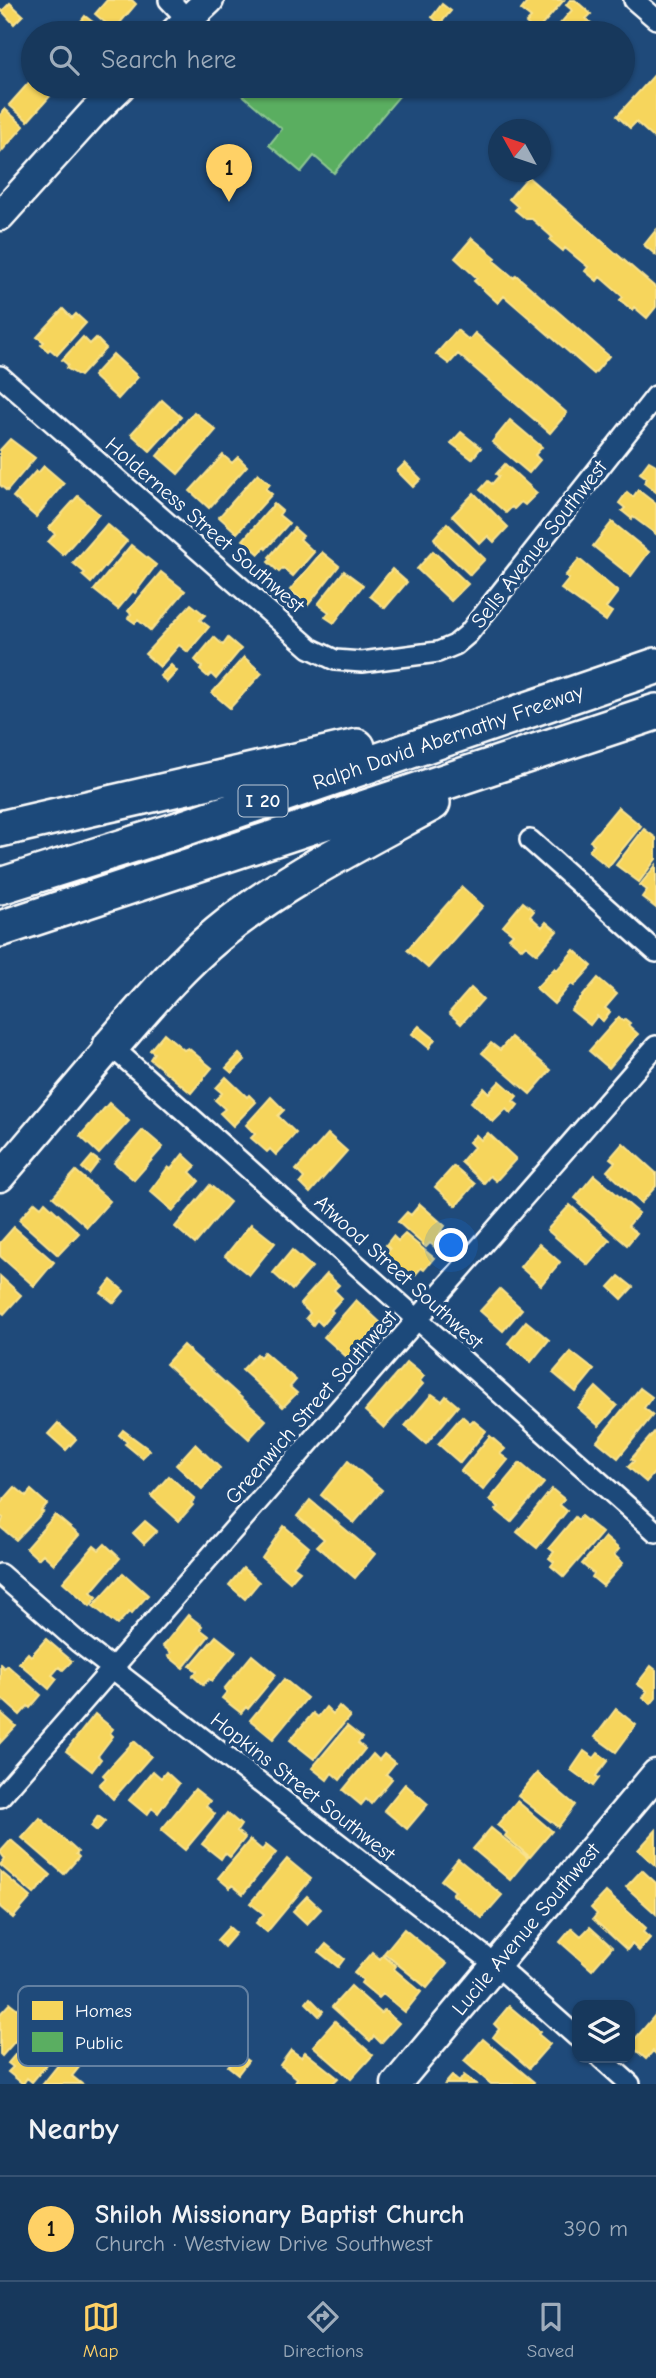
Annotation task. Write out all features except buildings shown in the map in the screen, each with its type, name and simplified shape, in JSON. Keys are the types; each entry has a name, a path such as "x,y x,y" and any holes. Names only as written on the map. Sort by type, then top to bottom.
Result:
{"highway":[{"name":"Ralph David Abernathy Freeway","path":"0,886 175,831 524,709 656,666"},
{"path":"0,829 524,709"},
{"name":"Ralph David Abernathy Freeway","path":"0,929 656,712"},
{"path":"111,1046 181,967 219,933 259,903 317,867 509,761"}],"street":[{"path":"177,18 209,0"},
{"path":"634,0 656,19"},
{"path":"0,216 109,98"},
{"name":"Holderness Street Southwest","path":"0,376 310,648 335,660 362,663 400,657"},
{"name":"Sells Avenue Southwest","path":"400,657 438,652 455,645 468,634 656,396"},
{"path":"530,839 656,952"},
{"path":"0,1177 111,1046"},
{"name":"Atwood Street Southwest","path":"111,1046 656,1532"},
{"name":"Greenwich Street Southwest","path":"0,1797 656,1046"},
{"name":"Hopkins Street Southwest","path":"0,1574 112,1669 496,1965 572,2033"},
{"name":"Lucile Avenue Southwest","path":"396,2084 656,1774"},
{"path":"607,2063 630,2084"}],"place":[{"name":"Shiloh Missionary Baptist Church","path":"229,202"}]}
